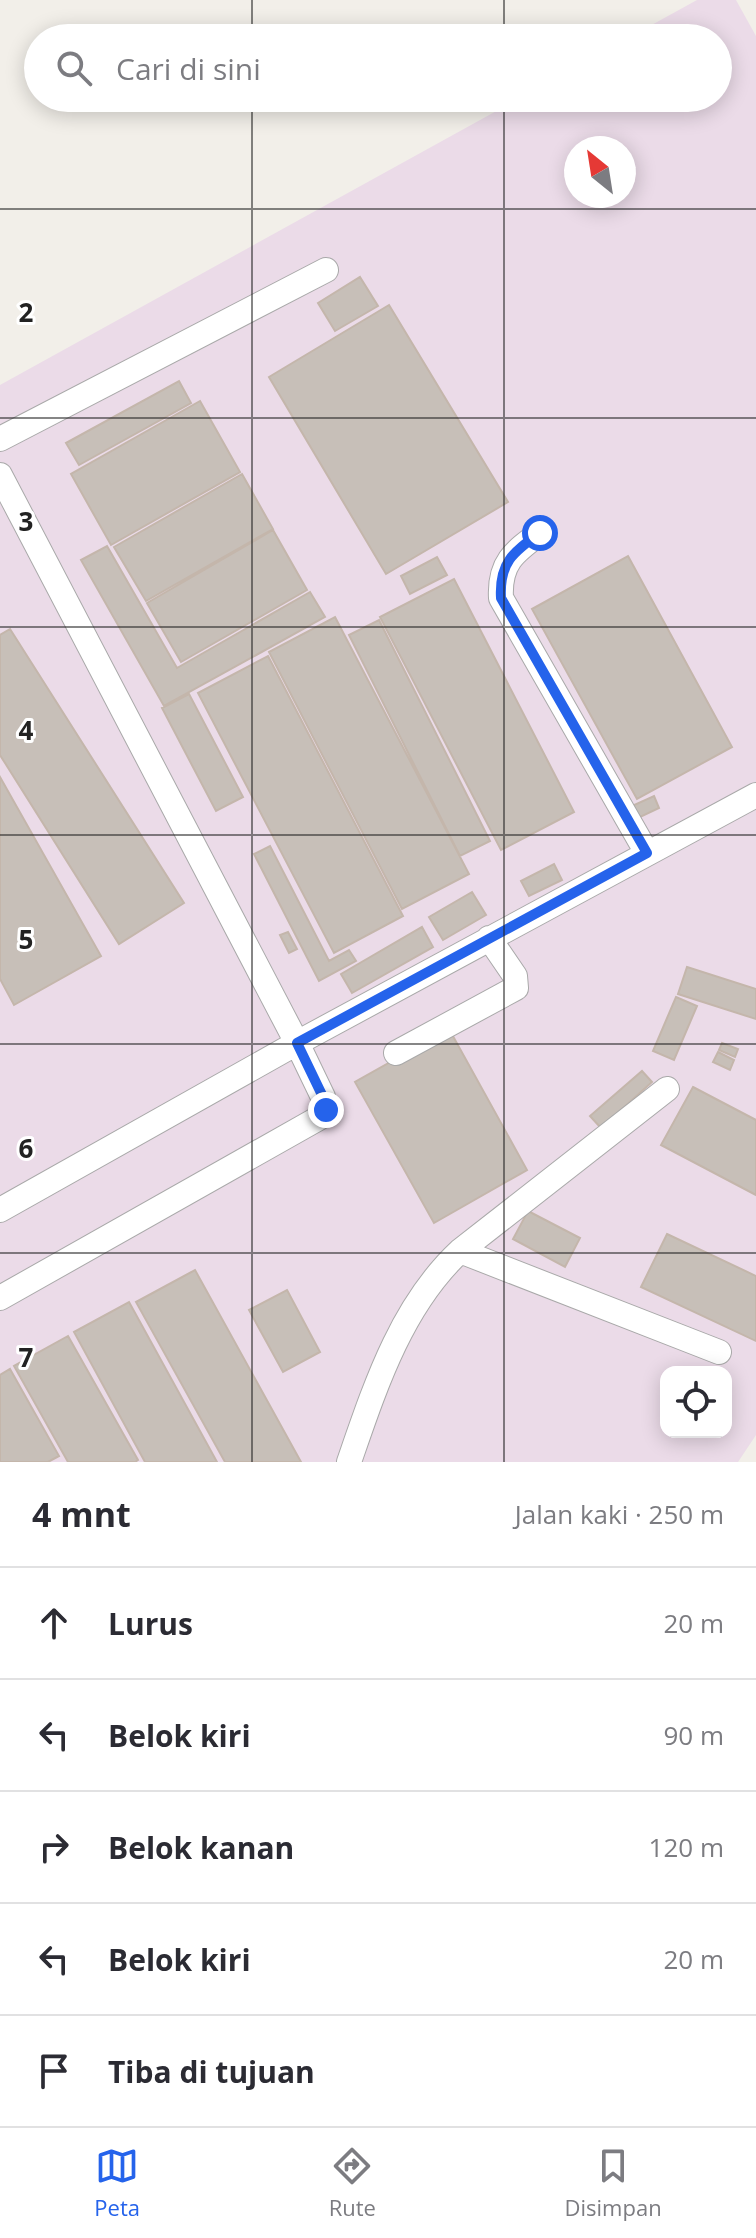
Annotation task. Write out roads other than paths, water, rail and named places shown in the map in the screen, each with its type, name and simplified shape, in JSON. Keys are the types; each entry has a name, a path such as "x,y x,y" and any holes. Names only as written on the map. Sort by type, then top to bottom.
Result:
{"street":[{"path":"0,439 326,270"},
{"path":"0,475 297,1043 323,1097 326,1110 319,1118 0,1298"},
{"path":"540,533 511,557 500,578 501,598 647,853"},
{"path":"0,1210 297,1043 756,795"},
{"path":"396,1053 516,988 515,976 489,938"},
{"path":"349,1462 368,1404 412,1309 435,1274 667,1089"},
{"path":"460,1251 719,1352"}]}
